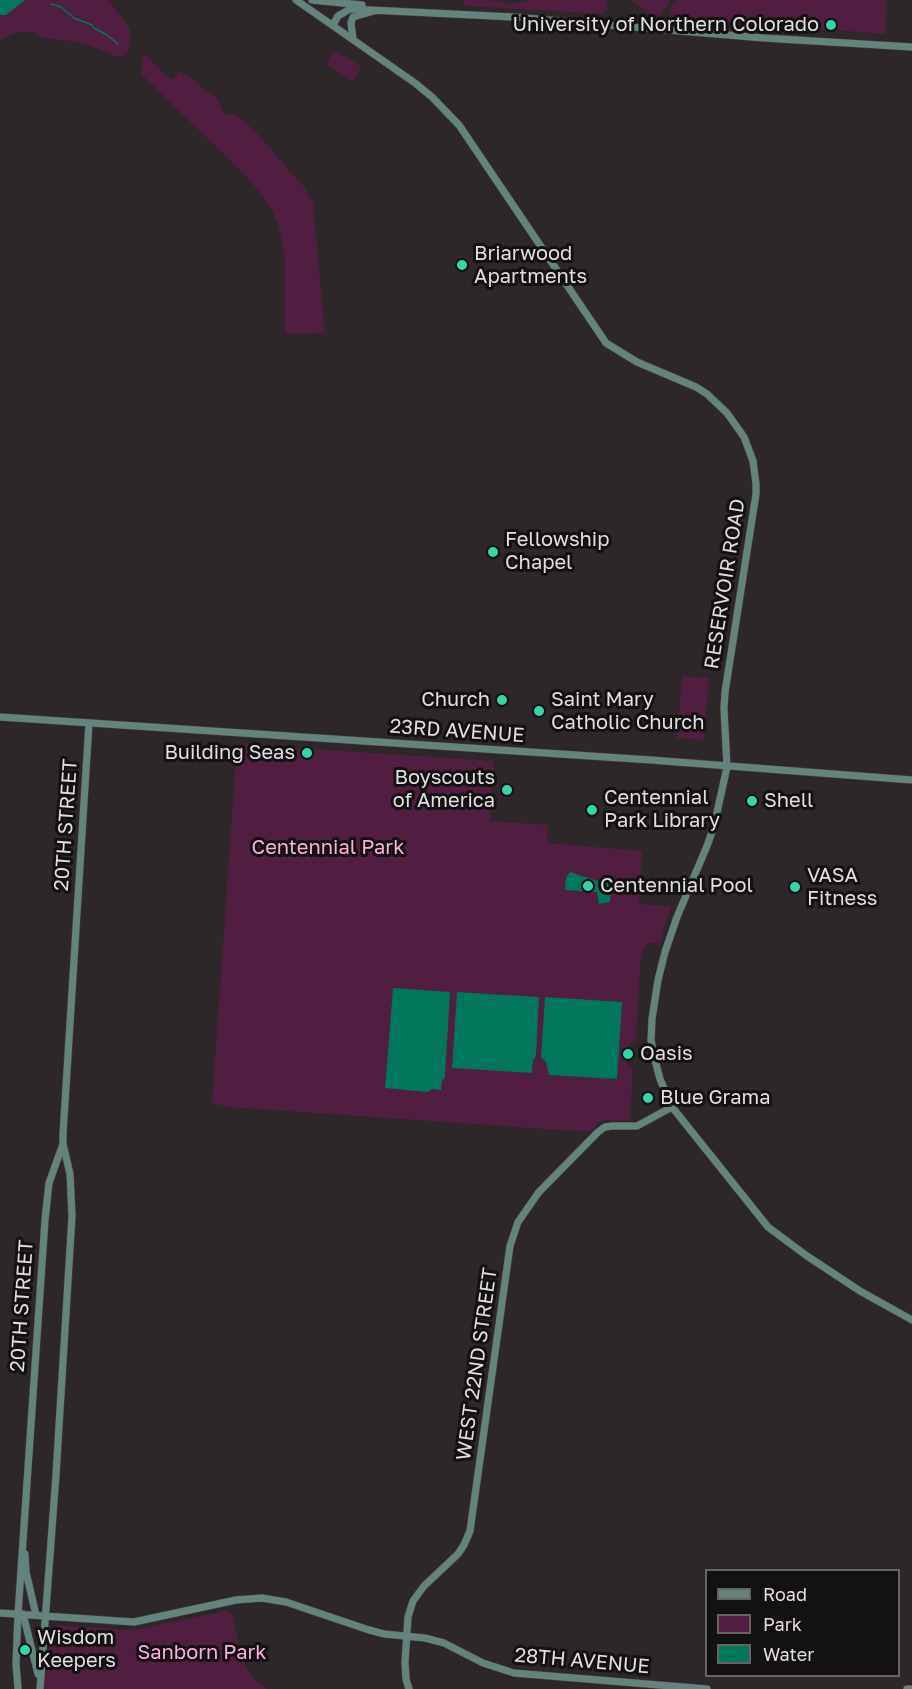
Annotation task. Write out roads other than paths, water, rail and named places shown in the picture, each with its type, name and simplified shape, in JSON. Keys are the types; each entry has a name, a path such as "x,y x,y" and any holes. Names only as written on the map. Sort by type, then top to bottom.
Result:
{"street":[{"name":"RESERVOIR ROAD","path":"296,0 432,97 459,125 606,343 637,362 690,384 707,394 728,413 744,437 753,461 756,494 724,700 727,767 714,826 667,945 658,980 651,1040 660,1079 672,1107 768,1227 860,1291 912,1320"},
{"path":"312,0 366,6 376,10"},
{"path":"333,25 338,16 350,9 513,17 764,38 912,47"},
{"path":"353,39 351,24 353,17 376,10"},
{"name":"23RD AVENUE","path":"0,717 912,780"},
{"name":"20TH STREET","path":"40,1689 72,1216 70,1174 63,1144 90,723"},
{"name":"WEST 22ND STREET","path":"409,1689 406,1671 407,1636 408,1617 413,1601 424,1586 458,1554 471,1531 509,1253 518,1222 539,1192 598,1132 605,1127 637,1126 672,1107"},
{"name":"20TH STREET","path":"18,1689 16,1664 22,1546 47,1195 53,1168 63,1144"},
{"path":"22,1546 36,1615"},
{"name":"28TH AVENUE","path":"0,1613 134,1622 236,1601 262,1598 286,1602 384,1634 425,1638 444,1643 498,1670 707,1689"},
{"path":"20,1614 40,1679"},
{"path":"907,1689 912,1689"}],"water":[{"path":"0,0 25,0 6,15 0,15"},
{"name":"Centennial Pool","path":"570,872 597,881 611,882 610,902 599,904 597,892 565,890 566,878"},
{"path":"393,988 450,992 445,1077 441,1090 431,1089 428,1092 385,1088"},
{"path":"457,992 539,997 536,1056 533,1060 532,1073 452,1068"},
{"path":"545,997 622,1002 617,1079 549,1075 546,1062 541,1057"}],"waterway":[{"path":"51,4 61,7 74,18 92,25 118,44"}],"place":[{"name":"University of Northern Colorado","path":"831,25"},
{"name":"Briarwood Apartments","path":"462,265"},
{"name":"Fellowship Chapel","path":"493,552"},
{"name":"Church","path":"502,700"},
{"name":"Saint Mary Catholic Church","path":"539,711"},
{"name":"Building Seas","path":"307,753"},
{"name":"Boyscouts of America","path":"507,790"},
{"name":"Shell","path":"752,801"},
{"name":"Centennial Park Library","path":"592,810"},
{"name":"Centennial Pool","path":"588,886"},
{"name":"VASA Fitness","path":"795,887"},
{"name":"Oasis","path":"628,1054"},
{"name":"Blue Grama","path":"648,1098"},
{"name":"Wisdom Keepers","path":"25,1650"}],"park label":[{"name":"Centennial Park","path":"328,848"},
{"name":"Sanborn Park","path":"202,1653"}]}
